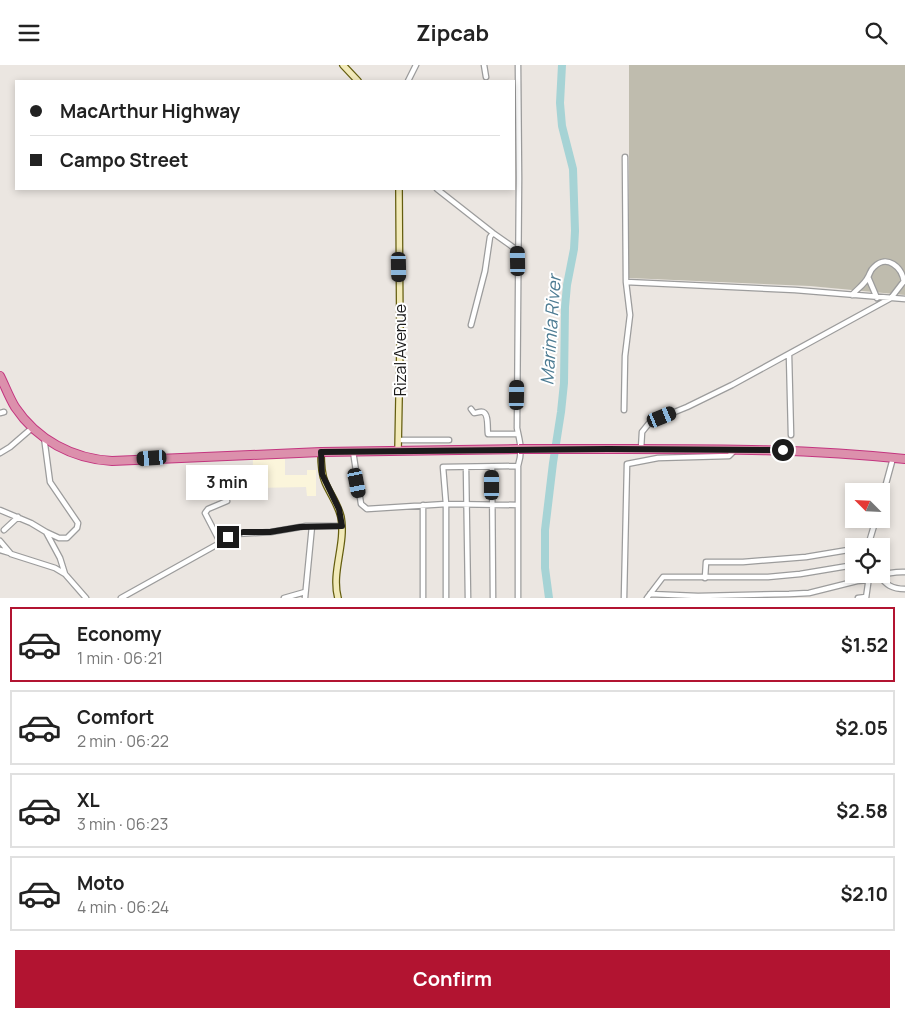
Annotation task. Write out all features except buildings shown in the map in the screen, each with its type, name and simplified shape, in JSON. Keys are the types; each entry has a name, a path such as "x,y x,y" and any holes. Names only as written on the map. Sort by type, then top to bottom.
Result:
{"highway":[{"path":"0,376 3,390 32,428 63,449 99,460 353,451 519,449 735,449 851,453 905,459"}],"street":[{"path":"343,65 357,80"},
{"path":"408,80 416,65"},
{"path":"484,65 486,77"},
{"path":"518,65 516,147 516,418 521,442 521,457 518,466 518,598"},
{"path":"624,410 625,356 630,315 626,282 625,157"},
{"name":"Rizal Avenue","path":"398,451 400,345 399,190"},
{"path":"437,190 517,250"},
{"path":"471,325 486,271 492,233"},
{"path":"641,449 642,432 650,423 711,395 789,355 891,298 904,282 901,270 897,265 888,262 876,265 852,295"},
{"path":"868,277 880,304"},
{"path":"626,282 755,288 905,299"},
{"path":"789,355 792,435"},
{"path":"471,409 474,413 485,413 488,434 518,434"},
{"path":"0,453 32,428"},
{"path":"0,510 59,538 68,538 77,528 78,523 50,482 44,437"},
{"path":"399,440 448,439"},
{"path":"624,598 627,464 675,457 729,456 735,449"},
{"path":"353,451 357,483 363,508 374,509 446,504 518,505"},
{"path":"321,452 322,474 339,509 342,526 336,585 338,598"},
{"path":"886,483 893,458"},
{"path":"446,598 446,504 443,467 518,466"},
{"path":"466,467 468,598"},
{"path":"492,467 493,598"},
{"path":"220,541 205,513 208,509 227,501"},
{"path":"423,505 423,598"},
{"path":"4,530 18,517"},
{"path":"121,598 220,541 243,532 270,532 312,526 342,526"},
{"path":"284,598 305,595 312,526"},
{"path":"46,532 60,558 65,574"},
{"path":"0,541 11,554"},
{"path":"0,550 47,565 65,574 86,598"},
{"path":"704,578 706,562 743,562 806,557 845,550"},
{"path":"649,596 663,577 753,577 800,574 845,566"},
{"path":"890,572 905,572"},
{"path":"649,596 809,595 850,583"},
{"path":"858,598 866,598 868,583"},
{"path":"886,583 895,589 905,589"}],"shaded area":[{"path":"629,65 905,65 905,295 810,286 629,278"},
{"path":"253,459 285,459 285,475 307,475 307,470 316,470 316,496 307,496 306,487 252,488"}],"waterway":[{"name":"Marimla River","path":"549,598 545,568 545,530 564,383 565,307 575,231 573,169 562,126 560,103 562,65"}],"route":[{"path":"228,537 243,532 270,532 312,526 342,526 339,509 322,474 321,452 519,449 783,450"}]}
